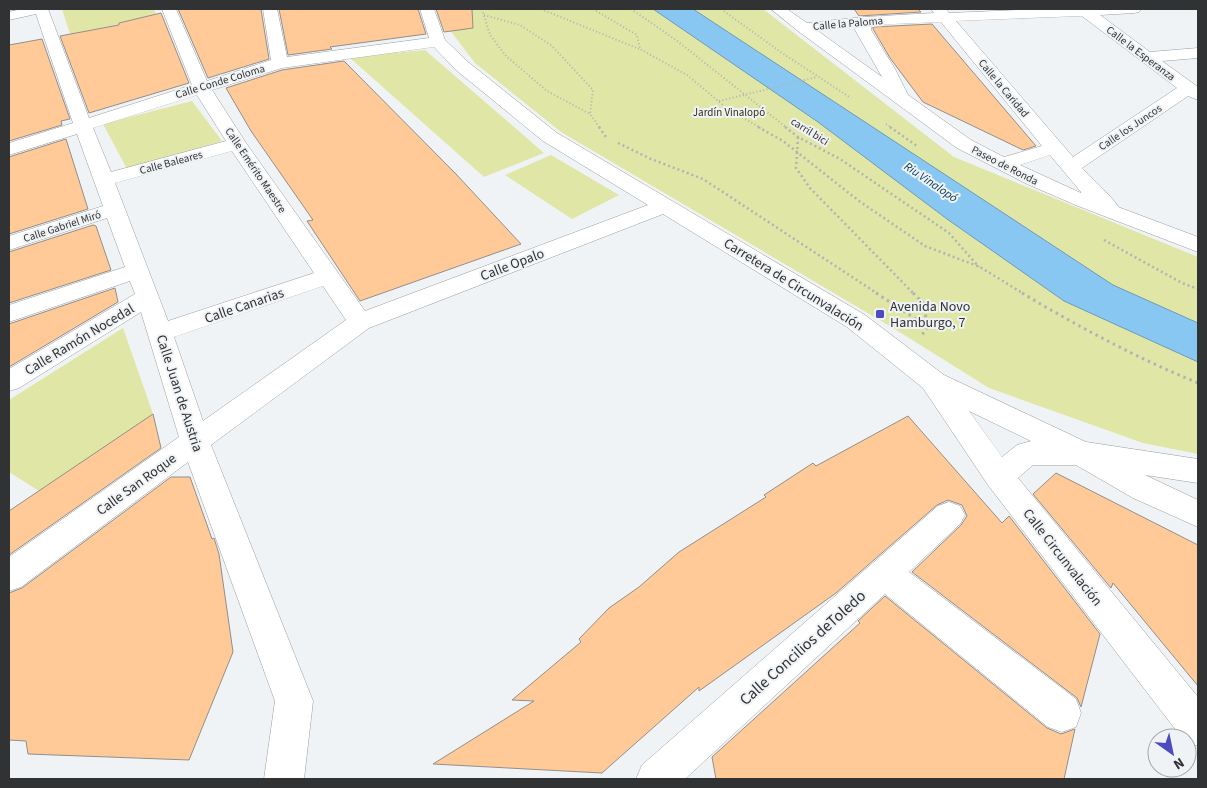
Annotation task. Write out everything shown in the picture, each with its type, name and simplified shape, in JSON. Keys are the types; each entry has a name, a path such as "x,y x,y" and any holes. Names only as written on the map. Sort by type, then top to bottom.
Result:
{"street":[{"path":"9,16 41,9"},
{"name":"Calle Juan de Austria","path":"41,9 148,297 195,441 294,701 284,779"},
{"name":"Calle Emérito Maestre","path":"170,9 201,87 237,144 360,322"},
{"path":"270,9 280,62"},
{"name":"Carretera de Circunvalación","path":"427,9 438,42 462,66 550,137 856,322 899,353 934,382 1081,453 1144,489 1198,514"},
{"name":"Paseo de Ronda","path":"778,9 964,144 1000,164 1085,202 1198,245"},
{"name":"Calle la Paloma","path":"803,28 942,13 1134,9"},
{"name":"Calle la Esperanza","path":"1085,11 1193,91"},
{"name":"Calle la Caridad","path":"942,13 1071,167"},
{"path":"864,21 863,30 887,69 900,98"},
{"name":"Calle Conde Coloma","path":"9,149 280,62 438,42"},
{"path":"1146,56 1198,54"},
{"name":"Calle los Juncos","path":"1071,167 1193,91"},
{"name":"Calle Baleares","path":"104,180 237,144"},
{"path":"1000,164 1055,148"},
{"name":"Paseo de Ronda","path":"1071,167 1088,188 1119,214"},
{"name":"Calle Opalo","path":"360,322 665,206"},
{"name":"Calle Gabriel Miró","path":"9,242 115,209"},
{"path":"9,314 138,270"},
{"name":"Calle Canarias","path":"160,333 328,276"},
{"name":"Calle Ramón Nocedal","path":"9,381 148,297"},
{"name":"Calle San Roque","path":"9,576 360,322"},
{"name":"Calle Circunvalación","path":"934,382 999,476 1198,727"},
{"path":"999,476 1027,453 1081,453 1198,471"},
{"name":"Calle Concilios deToledo","path":"656,779 949,515"},
{"path":"884,573 1062,714"}],"path":[{"path":"482,9 490,34 506,56 547,90 590,114 605,137 651,159 703,179 928,327 923,303 810,188 796,168 798,137"},
{"path":"541,9 640,49 687,75 729,110 783,141 859,201 925,246 980,267 1059,315 1131,353 1198,383"},
{"path":"593,9 637,35 640,49"},
{"name":"carril bici","path":"631,9 676,40 798,137 840,159 949,233 980,267"},
{"path":"484,15 520,25 552,46 592,90 590,114"},
{"path":"718,101 760,92 817,76"}],"green space":[{"path":"62,9 154,9 156,14 119,23 119,25 70,34"},
{"name":"Jardín Vinalopó","path":"442,9 763,9 954,157 1198,257 1198,454 1143,443 989,388 893,328 561,132 475,63 449,29"},
{"path":"425,50 544,153 484,177 349,57"},
{"path":"192,101 222,141 127,169 103,124"},
{"path":"551,155 619,195 572,219 505,175"},
{"path":"123,328 153,414 39,491 9,472 9,400"}],"water":[{"name":"Riu Vinalopó","path":"653,9 693,9 1113,285 1198,323 1198,362 1064,301 947,219 818,122"}],"building":[{"path":"178,9 261,9 269,59 208,78"},
{"path":"279,9 418,9 426,34 330,47 332,49 288,55"},
{"path":"436,9 472,9 473,28 444,32"},
{"path":"854,9 918,9 921,12 859,16"},
{"path":"161,13 189,83 89,113 60,36 119,25 119,23"},
{"path":"932,24 1036,146 1023,150 923,102 890,58 873,29 873,27"},
{"path":"42,39 70,119 61,121 62,125 9,141 9,45"},
{"path":"344,61 456,174 521,244 360,301 307,221 313,220 251,131 226,88 282,70"},
{"path":"66,139 88,209 9,234 9,157"},
{"path":"93,225 96,226 111,270 9,303 9,252"},
{"path":"115,288 118,302 9,367 9,324"},
{"path":"153,414 161,448 9,555 9,511"},
{"path":"908,416 1002,523 1009,516 1100,634 1081,707 1077,698 912,572 961,525 967,516 962,505 948,500 937,505 836,593 699,691 699,687 602,773 433,764 534,701 512,700 581,642 579,639 609,608 639,587 679,552 766,497 764,495 813,463 816,466"},
{"path":"1056,473 1198,545 1198,686 1113,583 1111,588 1033,494"},
{"path":"171,477 190,477 212,539 214,538 219,554 233,652 189,760 28,754 26,741 9,740 9,593 22,588"},
{"path":"885,596 1047,728 1061,734 1075,729 1064,779 716,779 712,757 860,623 858,621"}],"place":[{"name":"Avenida Novo Hamburgo, 7","path":"880,314"}]}
